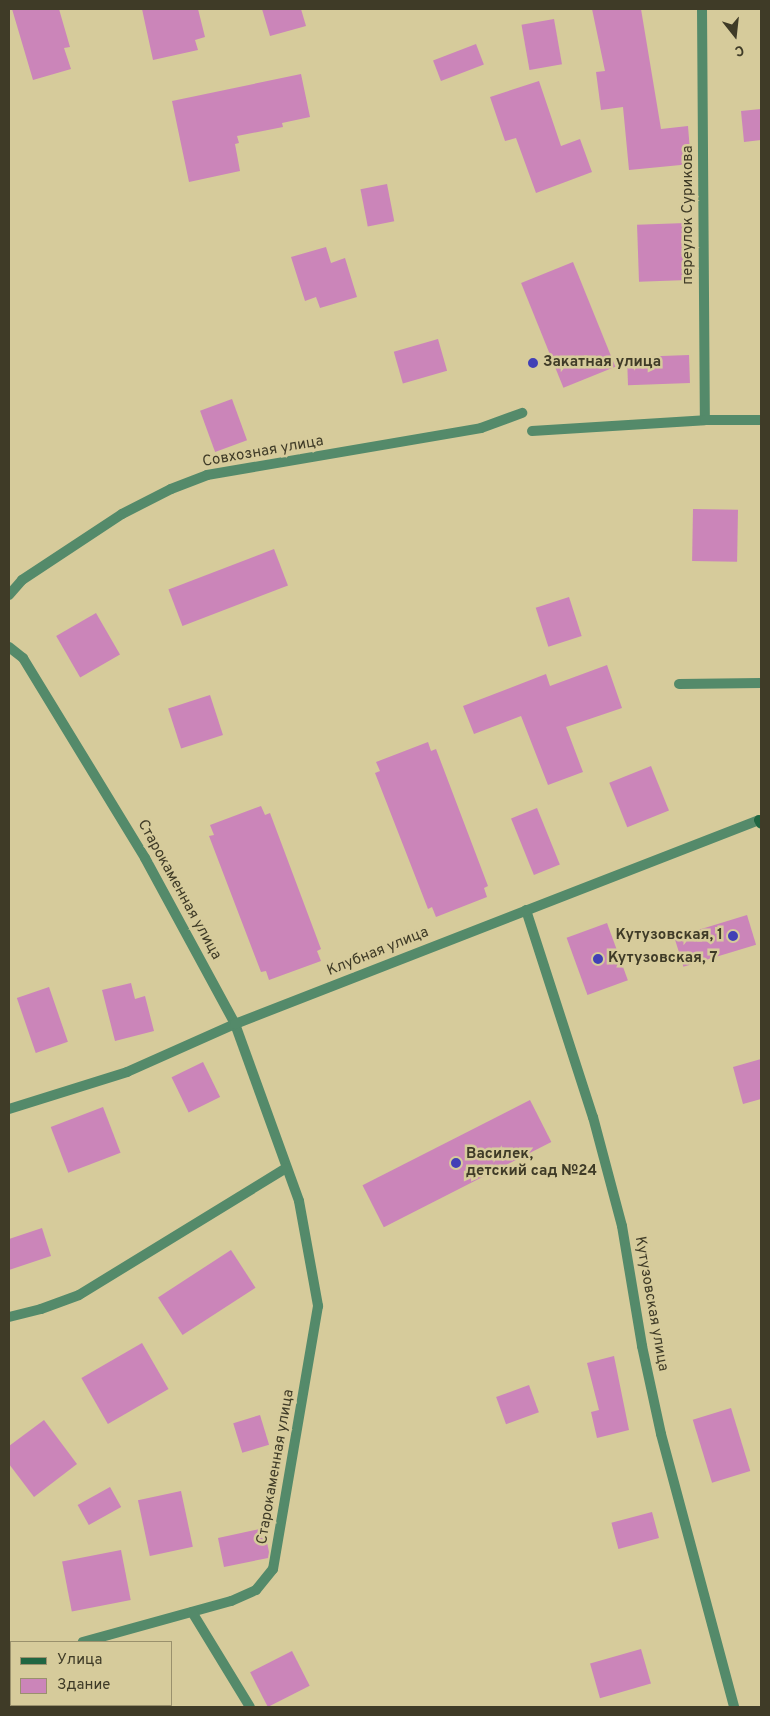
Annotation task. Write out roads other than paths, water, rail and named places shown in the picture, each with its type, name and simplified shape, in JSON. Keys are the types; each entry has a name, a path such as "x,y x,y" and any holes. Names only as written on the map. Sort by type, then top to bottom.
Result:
{"street":[{"name":"переулок Сурикова","path":"702,9 705,420"},
{"name":"Совхозная улица","path":"9,595 22,580 122,514 171,490 207,476 481,428 522,412"},
{"path":"532,430 705,420 761,420"},
{"name":"Старокаменная улица","path":"9,647 23,658 146,858 235,1024 299,1201 318,1306 273,1569 256,1590 230,1601 87,1641"},
{"path":"679,684 761,683"},
{"name":"Клубная улица","path":"9,1109 127,1072 235,1024 526,910 760,822"},
{"name":"Кутузовская улица","path":"526,910 593,1117 617,1208 642,1346 661,1434 734,1707"},
{"path":"9,1317 41,1310 79,1295 286,1168"},
{"path":"192,1612 250,1707"}],"place":[{"name":"Закатная улица","path":"533,363"},
{"name":"Кутузовская, 1","path":"733,936"},
{"name":"Кутузовская, 7","path":"598,959"},
{"name":"Василек, детский сад №24","path":"456,1163"}]}
